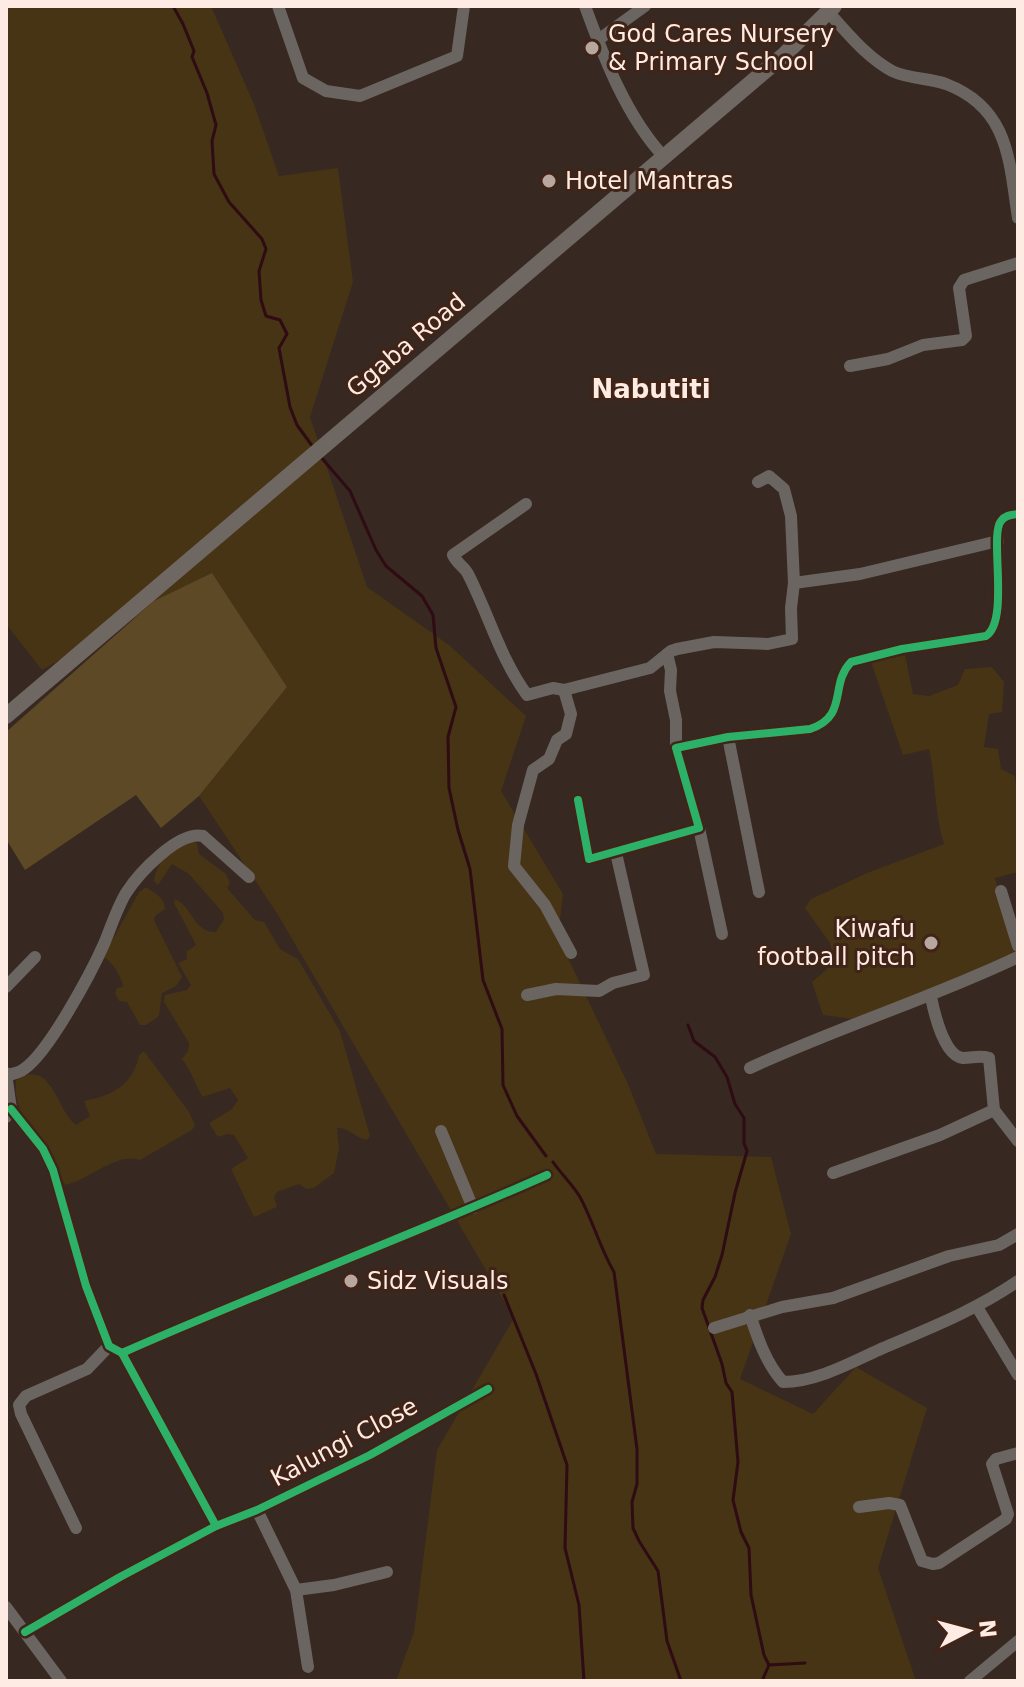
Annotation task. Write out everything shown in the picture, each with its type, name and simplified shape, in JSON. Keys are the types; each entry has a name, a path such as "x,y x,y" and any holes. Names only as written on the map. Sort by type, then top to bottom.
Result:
{"main road":[{"name":"Ggaba Road","path":"6,716 785,54 831,9"}],"street":[{"path":"278,6 303,78 326,91 347,96 371,92 457,56 464,6"},
{"path":"585,6 633,114 648,139 664,157"},
{"path":"598,40 645,6"},
{"path":"831,9 864,51 895,73 946,84 982,106 1001,130 1016,186 1018,218"},
{"path":"850,366 888,359 923,345 962,340 966,336 959,288 961,283 1018,263"},
{"path":"526,504 453,555 456,563 468,572 497,642 527,695 554,688 564,690 650,668 677,649 714,642 789,641 794,636 791,516 784,489 772,476 758,482"},
{"path":"676,748 728,737 823,725 836,707 846,668 858,658 986,636 995,624 997,528 1006,517 1018,514"},
{"path":"794,583 860,574 998,541"},
{"path":"667,654 676,720 676,748 699,828 722,934"},
{"path":"564,690 571,714 568,727 566,734 557,740 549,759 533,770 518,825 514,866 545,905 571,953"},
{"path":"728,737 759,892"},
{"path":"578,800 589,859 699,828"},
{"path":"216,1526 122,1353 109,1346 86,1286 53,1170 43,1149 8,1113 6,1074 26,1069 41,1051 62,1021 103,947 127,890 168,848 195,834 203,836 249,877"},
{"path":"527,995 556,989 599,991 613,983 644,975 616,853"},
{"path":"1001,891 1018,946"},
{"path":"6,987 35,957"},
{"path":"750,1068 834,1031 931,997 1018,957"},
{"path":"931,997 936,1018 952,1052 962,1058 987,1056 991,1061 994,1110 1018,1141"},
{"path":"833,1173 940,1135 994,1110"},
{"path":"441,1131 473,1208"},
{"path":"122,1353 547,1175"},
{"path":"714,1328 750,1315 833,1298 949,1256 999,1245 1018,1234"},
{"path":"750,1315 760,1347 776,1374 783,1382 797,1382 977,1307 1018,1281"},
{"path":"977,1307 1018,1375"},
{"path":"76,1528 19,1405 26,1396 87,1369 109,1346"},
{"name":"Kalungi Close","path":"25,1632 216,1526 257,1510 370,1455 488,1389"},
{"path":"859,1507 889,1503 900,1505 922,1561 939,1563 1006,1519 1008,1514 992,1464 996,1459 1018,1453"},
{"path":"257,1510 296,1590 308,1667"},
{"path":"296,1590 334,1585 387,1572"},
{"path":"6,1607 61,1681"},
{"path":"970,1681 1018,1641"}],"shaded area":[{"path":"6,6 211,6 254,104 279,176 338,168 353,282 310,417 367,587 449,645 526,716 501,791 563,894 558,937 628,1084 656,1154 771,1157 791,1234 740,1379 813,1414 856,1367 927,1408 878,1568 916,1681 396,1681 414,1632 437,1450 514,1318 278,915 199,796 287,687 212,574 42,670 6,624"},
{"path":"212,573 287,687 199,796 161,828 136,795 25,870 6,839 6,732 154,601"},
{"path":"905,655 913,694 929,696 958,685 965,669 992,667 1004,682 1002,712 989,714 984,747 998,749 1001,769 1015,776 1018,872 995,878 1016,954 867,1021 823,1015 812,982 834,963 830,943 805,908 811,899 867,873 944,844 929,749 903,755 871,662"},
{"path":"193,841 199,854 226,874 230,883 227,888 255,920 264,922 280,949 298,959 340,1031 370,1136 367,1140 337,1128 339,1149 334,1173 314,1188 306,1189 299,1184 277,1192 274,1197 277,1207 254,1217 231,1169 248,1158 234,1135 218,1137 209,1123 232,1109 238,1100 230,1088 202,1097 182,1059 189,1043 164,1002 165,995 187,990 191,985 178,963 187,959 186,952 196,945 174,903 175,899 198,924 209,931 216,932 224,919 223,913 189,874 172,864 158,885 154,881 163,860"},
{"path":"146,887 163,901 165,909 154,920 182,977 176,986 162,993 159,1016 146,1025 140,1025 127,1002 119,1001 115,993 117,988 123,987 121,979 103,957 139,892"},
{"path":"144,1051 189,1112 195,1125 192,1130 140,1160 112,1163 65,1185 25,1121 16,1094 16,1080 38,1075 46,1080 76,1125 90,1116 84,1101 104,1096 120,1087 132,1074 139,1055"}],"waterway":[{"path":"173,6 194,51 192,57 216,125 212,141 214,174 229,202 262,239 266,249 259,271 261,300 266,316 280,320 287,334 279,348 290,407 297,425 313,447"},
{"path":"320,456 350,491 386,566 422,596 433,615 436,648 456,707 448,737 449,788 470,869 483,980 502,1029 503,1085 517,1116 546,1156"},
{"path":"688,1025 694,1041 715,1057 744,1118 747,1151 722,1255 702,1308 726,1383 732,1392 738,1462 733,1500 741,1532 749,1548 751,1595 769,1665"},
{"path":"553,1162 580,1197 614,1272 637,1449 633,1528 658,1571 667,1641 681,1681"},
{"path":"504,1295 536,1374 567,1465 565,1548 579,1605 584,1681"},
{"path":"769,1665 805,1663"},
{"path":"762,1681 769,1665"}],"cycle path":[{"path":"578,800 589,859 699,828 676,748 728,737 810,729 830,716 841,680 851,662 902,649 986,636 993,627 997,613 998,529 1004,518 1018,514"},
{"path":"11,1109 43,1149 53,1170 86,1286 109,1346 122,1353 216,1526"},
{"path":"122,1353 547,1175"},
{"path":"25,1632 216,1526 257,1510 370,1455 488,1389"}],"place":[{"name":"God Cares Nursery & Primary School","path":"592,48"},
{"name":"Hotel Mantras","path":"549,181"},
{"name":"Kiwafu football pitch","path":"931,943"},
{"name":"Sidz Visuals","path":"351,1281"}],"district":[{"name":"Nabutiti","path":"651,389"}]}
